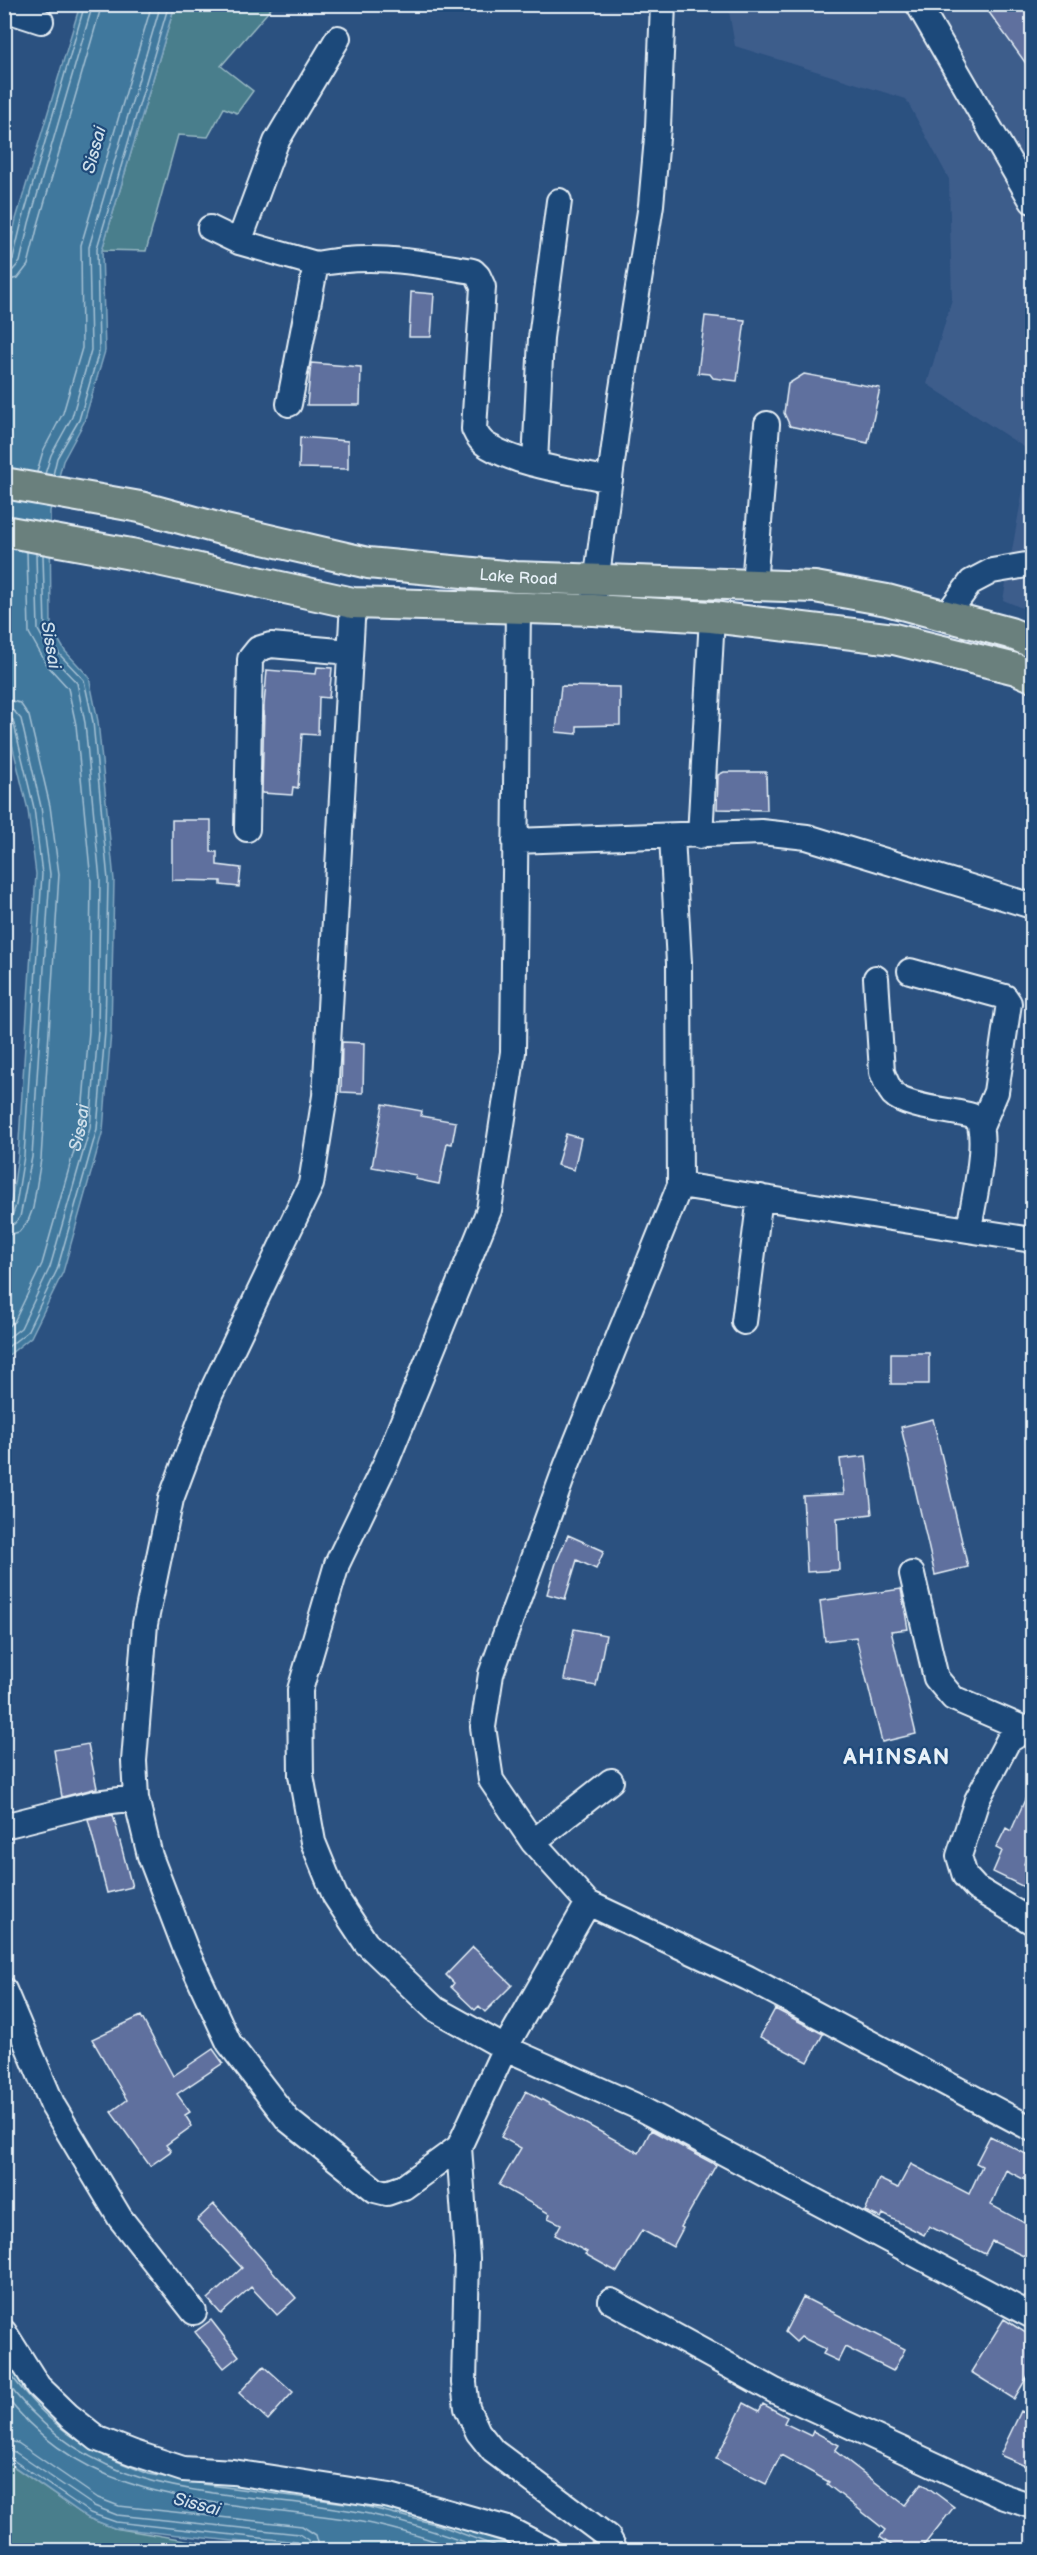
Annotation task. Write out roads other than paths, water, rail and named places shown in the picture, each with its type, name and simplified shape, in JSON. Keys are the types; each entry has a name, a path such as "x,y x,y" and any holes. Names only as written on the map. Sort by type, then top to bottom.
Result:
{"main road":[{"name":"Lake Road","path":"4,483 140,507 221,529 368,563 515,577 815,587 887,600 1032,642"},
{"name":"Lake Road","path":"4,531 54,538 353,603 592,610 712,617 894,639 1016,669 1032,676"}],"street":[{"path":"592,610 651,205 658,127 663,4"},
{"path":"918,4 1032,201"},
{"path":"4,9 41,21"},
{"path":"239,242 276,142 338,38"},
{"path":"535,463 541,338 559,201"},
{"path":"210,228 239,242 316,264 339,260 389,258 473,271 483,287 474,429 479,438 488,446 535,463 610,480"},
{"path":"289,404 316,264"},
{"path":"754,584 766,424"},
{"path":"946,616 971,582 992,571 1032,564"},
{"path":"353,603 325,1096 311,1184 210,1395 171,1499 145,1624 134,1761 136,1798 150,1856 182,1939 224,2033 229,2043 288,2120 375,2190 387,2193 404,2187 459,2147"},
{"path":"518,608 513,1052 489,1210 387,1460 337,1564 300,1690 301,1775 313,1842 335,1896 366,1943 435,2009 505,2048 634,2105 1032,2316"},
{"path":"700,836 712,617"},
{"path":"247,829 250,659 258,649 271,645 350,652"},
{"path":"515,841 761,832 807,837 1032,906"},
{"path":"672,836 679,963 680,1185 566,1467 491,1674 483,1727 491,1780 533,1842 588,1903 748,1978 1032,2129"},
{"path":"910,971 1005,997 1009,1003 996,1092 981,1127"},
{"path":"876,978 882,1072 895,1096 911,1103 972,1116 978,1119 981,1127 981,1147 969,1229"},
{"path":"680,1185 1032,1240"},
{"path":"744,1322 760,1197"},
{"path":"912,1574 936,1678 952,1698 1028,1728"},
{"path":"1028,1728 1008,1741 977,1800 959,1856 965,1876 976,1888 1032,1922"},
{"path":"533,1842 611,1781"},
{"path":"4,1827 95,1803 136,1798"},
{"path":"588,1903 505,2048 459,2147 467,2258 464,2383 467,2408 478,2432 493,2451 521,2475 608,2537 615,2550"},
{"path":"4,1990 53,2106 120,2218 194,2312"},
{"path":"610,2301 775,2391 1002,2496 1032,2506"},
{"path":"4,2332 38,2386 69,2416 98,2439 125,2450 183,2469 244,2474 390,2496 508,2529 549,2550"}],"water":[{"name":"Sissai","path":"80,5 175,5 102,250 105,351 84,422 63,461 50,511 51,627 65,651 89,677 98,721 114,880 111,1032 103,1130 63,1272 31,1337 5,1358 4,1220 11,1203 18,1156 36,874 28,810 4,711 5,270 16,219"},
{"name":"Sissai","path":"4,2356 34,2397 98,2447 362,2499 441,2519 523,2550 317,2550 114,2528 88,2518 5,2460"}],"district":[{"name":"AHINSAN","path":"897,1756"}]}
